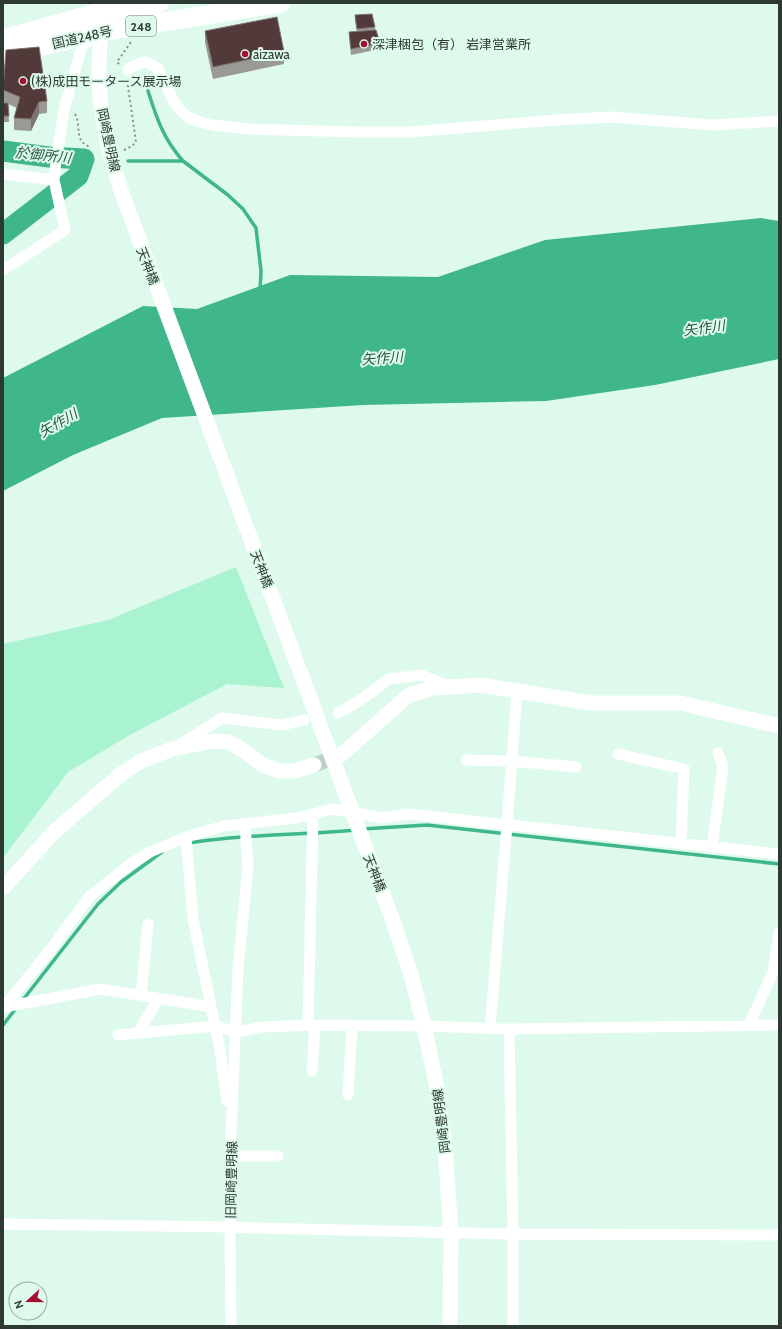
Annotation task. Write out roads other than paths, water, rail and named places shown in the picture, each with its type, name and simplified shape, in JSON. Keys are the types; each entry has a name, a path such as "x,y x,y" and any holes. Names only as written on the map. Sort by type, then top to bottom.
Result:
{"highway":[{"name":"国道248号","path":"3,39 101,7 159,3"},
{"name":"国道248号","path":"3,56 100,32 281,3"}],"main road":[{"name":"岡崎豊明線","path":"101,7 99,74 105,128 110,156 130,217"},
{"name":"天神橋","path":"130,217 393,921"},
{"path":"341,755 409,695 433,688 481,685 590,703 680,703 779,726"},
{"path":"3,888 55,831 120,775 141,761 172,749 213,741 221,741 229,742 263,765 279,771 294,771 314,765"},
{"name":"岡崎豊明線","path":"393,921 411,974 424,1026 436,1083 444,1136 451,1232 450,1326"}],"street":[{"path":"3,270 65,230 54,174 64,110 82,46 100,32"},
{"path":"128,70 133,66 145,62 158,69 174,102 188,118 213,125 249,129 411,132 611,117 713,125 779,121"},
{"path":"3,174 54,174"},
{"path":"338,713 362,699 389,679 421,675 451,687"},
{"path":"490,1029 517,692"},
{"path":"172,749 222,718 282,725 304,720"},
{"path":"712,847 723,766 718,753"},
{"path":"618,754 684,769 681,844"},
{"path":"466,760 512,761 576,767"},
{"path":"3,1008 51,949 90,896 132,863 150,852 186,837 224,826 296,818 333,809 383,818 408,814 779,854"},
{"path":"312,1071 313,814"},
{"path":"231,1133 238,969 248,866 245,824"},
{"path":"186,837 193,919 225,1082 231,1133"},
{"path":"141,996 148,924"},
{"path":"749,1026 773,972 779,933"},
{"path":"3,1008 101,989 211,1007"},
{"path":"138,1033 158,999"},
{"path":"118,1035 215,1026 236,1032 263,1028 311,1025 424,1026 509,1029 779,1025"},
{"path":"348,1095 352,1026"},
{"path":"509,1029 513,1234 513,1326"},
{"name":"旧岡崎豊明線","path":"231,1133 231,1326"},
{"path":"231,1156 278,1156"},
{"path":"3,1224 230,1226 513,1234 779,1235"}],"water":[{"name":"矢作川","path":"761,218 779,221 779,359 655,385 546,401 363,405 162,418 73,455 3,491 3,378 143,306 197,309 290,275 438,277 545,240"}],"waterway":[{"path":"148,91 161,128 170,144 183,161"},
{"name":"於御所川","path":"3,151 49,157 84,159 78,176 3,234"},
{"path":"84,159 92,160"},
{"path":"128,161 183,161 228,195 243,209 256,228 261,271 260,290"},
{"path":"362,829 427,825 779,864"},
{"path":"189,843 251,836 356,830"},
{"path":"22,1001 98,904 121,882 162,852"},
{"path":"3,1025 17,1007"}],"tunnel":[{"path":"314,765 341,755"}],"place":[{"name":"深津梱包（有） 岩津営業所","path":"364,44"},
{"name":"aizawa","path":"245,54"},
{"name":"(株)成田モータース展示場","path":"23,81"}]}
